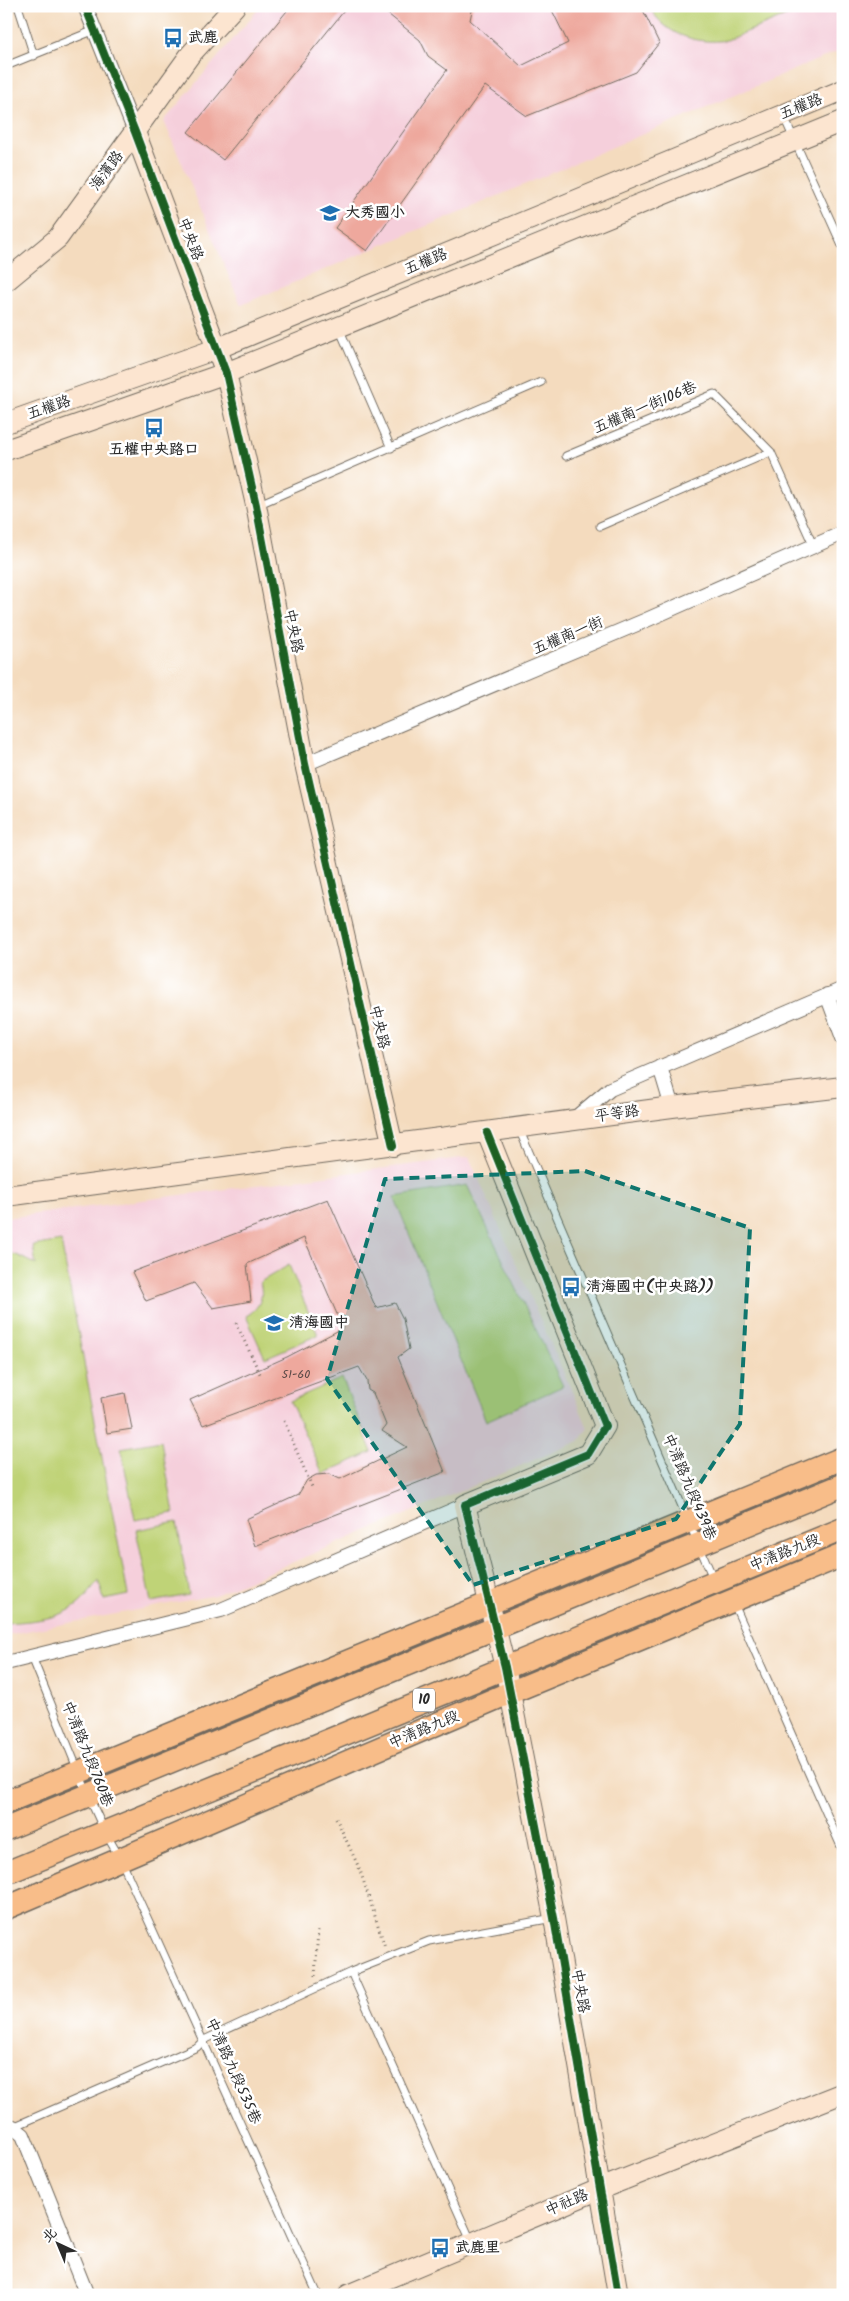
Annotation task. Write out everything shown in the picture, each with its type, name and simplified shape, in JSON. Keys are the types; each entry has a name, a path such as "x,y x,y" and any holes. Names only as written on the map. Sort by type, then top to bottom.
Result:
{"main road":[{"path":"6,1802 843,1458"},
{"path":"6,1829 843,1485"},
{"name":"中清路九段","path":"6,1908 509,1693 723,1591 843,1529"},
{"name":"中清路九段","path":"6,1873 505,1667 723,1591 843,1555"}],"street":[{"path":"85,6 135,132"},
{"name":"海濱路","path":"6,281 58,238 190,55 235,6"},
{"name":"五權路","path":"6,423 216,349 843,90"},
{"name":"五權路","path":"6,450 226,374 843,121"},
{"name":"中央路","path":"135,132 226,374 256,505 305,764 393,1146"},
{"path":"617,182 628,210"},
{"name":"五權南一街","path":"305,764 644,621 843,533"},
{"path":"572,1120 610,1088 843,989"},
{"path":"827,996 843,1038"},
{"path":"660,1067 672,1107"},
{"name":"平等路","path":"6,1196 393,1146 672,1107 843,1088"},
{"path":"6,1663 221,1610 588,1454 605,1426 487,1133"},
{"name":"中央路","path":"466,1505 491,1602 505,1667 554,1918 618,2295"},
{"name":"中社路","path":"348,2295 600,2189 843,2093"},
{"path":"10,2126 23,2135 87,2295"}],"lane":[{"path":"18,6 34,56"},
{"path":"6,66 95,30"},
{"path":"782,114 843,248"},
{"path":"339,328 391,448"},
{"path":"256,505 541,382"},
{"name":"五權南一街106巷","path":"566,456 714,394 771,452 813,545"},
{"path":"600,526 771,452"},
{"name":"中清路九段439巷","path":"518,1128 690,1522 698,1545 723,1591 843,1851"},
{"name":"中清路九段760巷","path":"32,1657 88,1795 105,1832 121,1860"},
{"name":"中清路九段535巷","path":"121,1860 318,2295"},
{"path":"10,2126 197,2047 204,2040 351,1972 429,1941 554,1918"},
{"path":"351,1972 473,2243"}],"path":[{"path":"236,1323 261,1376"},
{"path":"284,1421 312,1487"},
{"path":"336,1818 360,1870 388,1957"},
{"path":"314,1989 318,1930"}],"highlighted area":[{"path":"585,1171 750,1228 740,1424 676,1519 473,1585 327,1379 385,1179"}],"shaded area":[{"name":"大秀國小","path":"261,6 843,6 843,49 241,305 164,121"},
{"name":"清海國中","path":"469,1157 588,1428 579,1441 215,1595 6,1635 6,1218"}],"green space":[{"path":"649,6 810,6 727,40 704,41 682,36 672,31 655,16"},
{"path":"467,1185 563,1386 486,1421 394,1197"},
{"path":"61,1241 128,1595 104,1600 99,1581 81,1602 64,1613 45,1618 6,1623 6,1252 36,1265 33,1246"},
{"path":"289,1265 318,1335 265,1358 246,1316 260,1302 260,1282"},
{"path":"342,1378 372,1452 323,1474 290,1401"},
{"path":"161,1441 174,1513 135,1520 121,1448"},
{"path":"177,1522 189,1595 151,1602 136,1530"}],"building":[{"path":"291,6 348,6 223,160 188,132"},
{"path":"378,6 473,6 470,20 521,66 568,43 550,6 641,6 659,43 636,72 527,116 485,86 367,251 335,228 447,70 428,56 420,40"},
{"path":"328,1199 376,1308 395,1303 403,1319 409,1349 398,1357 445,1472 255,1546 246,1519 298,1495 307,1480 316,1475 329,1474 340,1479 407,1447 382,1431 386,1425 373,1393 368,1390 367,1381 359,1367 203,1425 190,1400 287,1357 343,1328 304,1238 247,1264 251,1301 213,1308 194,1283 146,1301 132,1272"},
{"path":"125,1393 132,1429 107,1433 101,1398"}],"cycle path":[{"path":"85,6 226,373 256,505 305,764 393,1146"},
{"path":"487,1133 605,1426 588,1454 465,1505 505,1667 554,1918 618,2295"}],"place":[{"name":"武鹿","path":"173,38"},
{"name":"大秀國小","path":"330,213"},
{"name":"五權中央路口","path":"154,428"},
{"name":"清海國中(中央路))","path":"571,1287"},
{"name":"清海國中","path":"274,1323"},
{"name":"武鹿里","path":"440,2248"}]}
